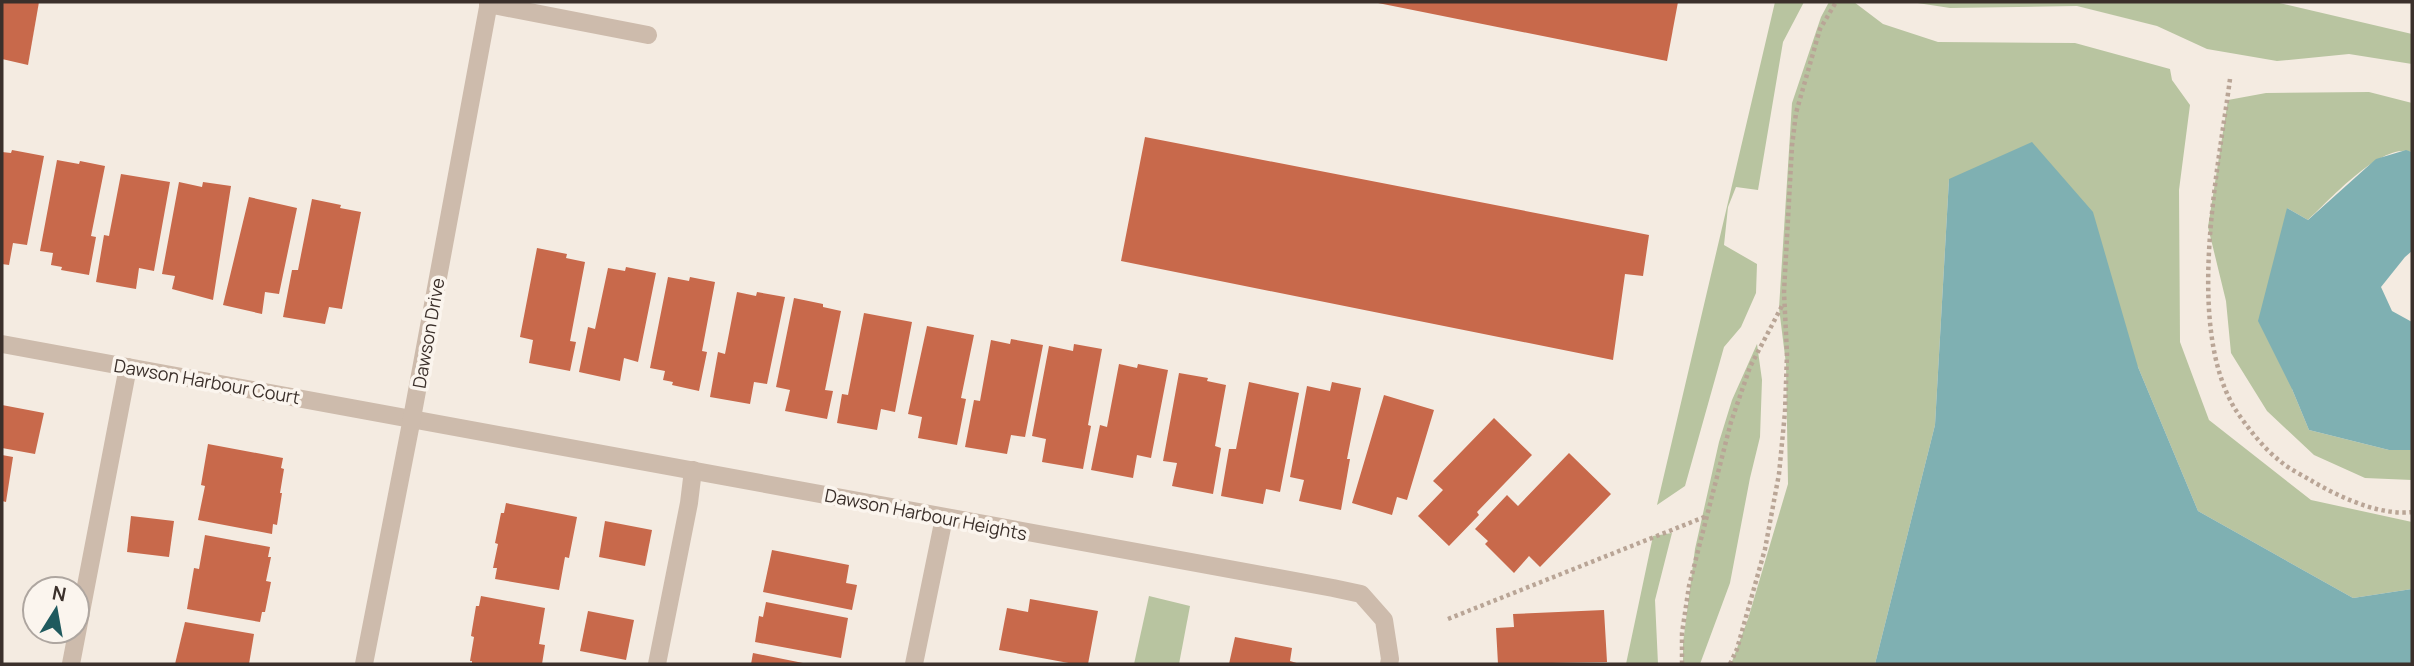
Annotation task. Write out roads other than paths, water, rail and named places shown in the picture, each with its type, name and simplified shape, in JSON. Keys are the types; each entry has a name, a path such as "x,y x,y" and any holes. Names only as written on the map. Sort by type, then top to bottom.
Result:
{"street":[{"path":"489,3 648,34"},
{"name":"Dawson Drive","path":"364,664 489,3"},
{"name":"Dawson Harbour Court","path":"2,344 412,418"},
{"path":"71,664 128,367"},
{"name":"Dawson Harbour Heights","path":"412,418 1361,594 1384,620 1391,659 1389,664"},
{"path":"657,664 693,470"},
{"path":"915,664 944,518"}],"water":[{"path":"2032,142 2093,212 2138,367 2198,511 2353,598 2412,589 2412,664 1875,664 1935,425 1949,179"},
{"path":"2406,150 2412,152 2412,251 2381,287 2392,311 2412,322 2412,450 2389,450 2309,430 2258,321 2287,208 2308,220 2376,159"}]}
